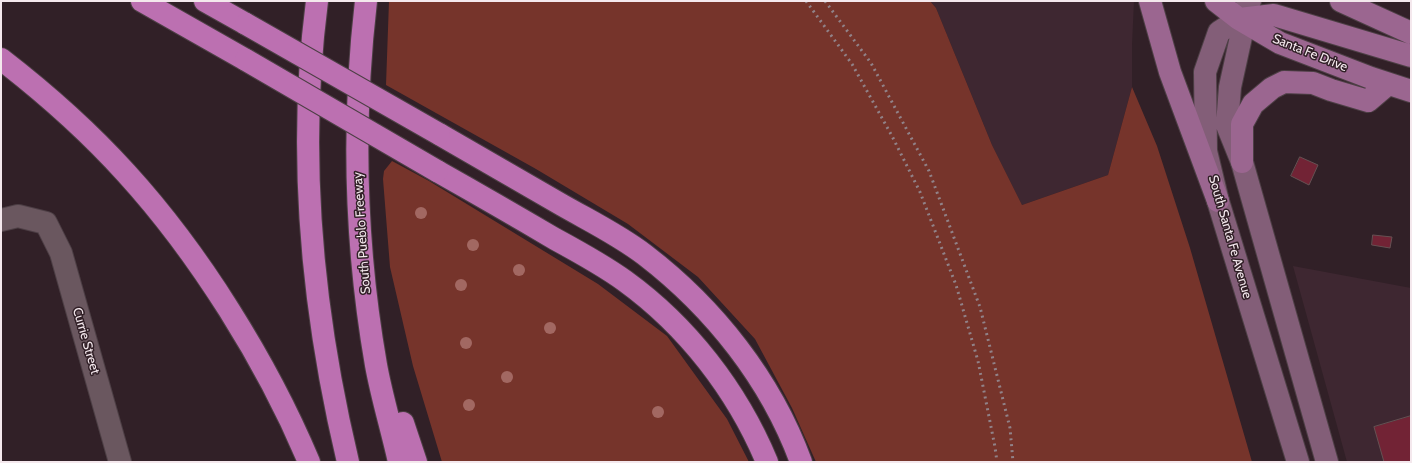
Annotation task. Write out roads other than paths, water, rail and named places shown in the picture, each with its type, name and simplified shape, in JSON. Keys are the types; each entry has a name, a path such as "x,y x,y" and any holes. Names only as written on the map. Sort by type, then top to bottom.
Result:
{"highway":[{"path":"142,1 594,260 625,281 654,304 680,329 705,357 727,387 744,416 766,462"},
{"path":"205,1 612,233 644,254 674,279 702,306 728,335 748,362 783,419 801,462"},
{"path":"317,1 310,78 308,140 312,243 320,317 329,375 348,462"},
{"name":"South Pueblo Freeway","path":"366,1 358,91 357,153 361,245 368,314 376,367 399,462"},
{"path":"1,59 63,110 121,167 188,250 249,344 276,392 309,462"},
{"path":"368,314 416,462"}],"main road":[{"path":"1150,1 1170,72 1218,201"},
{"name":"Santa Fe Drive","path":"1216,1 1244,10 1280,43 1388,84 1411,91"},
{"path":"1341,1 1411,33"},
{"path":"1244,10 1274,15 1411,56"},
{"path":"1242,162 1242,124 1253,104 1272,88 1284,82 1313,82 1331,90 1368,101 1388,84"}],"street":[{"name":"South Santa Fe Avenue","path":"1244,10 1219,32 1205,72 1206,151 1218,201 1298,462"},
{"path":"1244,10 1241,37 1230,87 1227,125 1242,162 1327,462"},
{"name":"Currie Street","path":"1,220 18,216 46,223 61,253 120,462"}],"railway":[{"path":"806,1 852,64 892,136 920,192 956,285 978,361 997,462"},
{"path":"825,1 871,63 929,171 980,307 1010,428 1013,462"}]}
